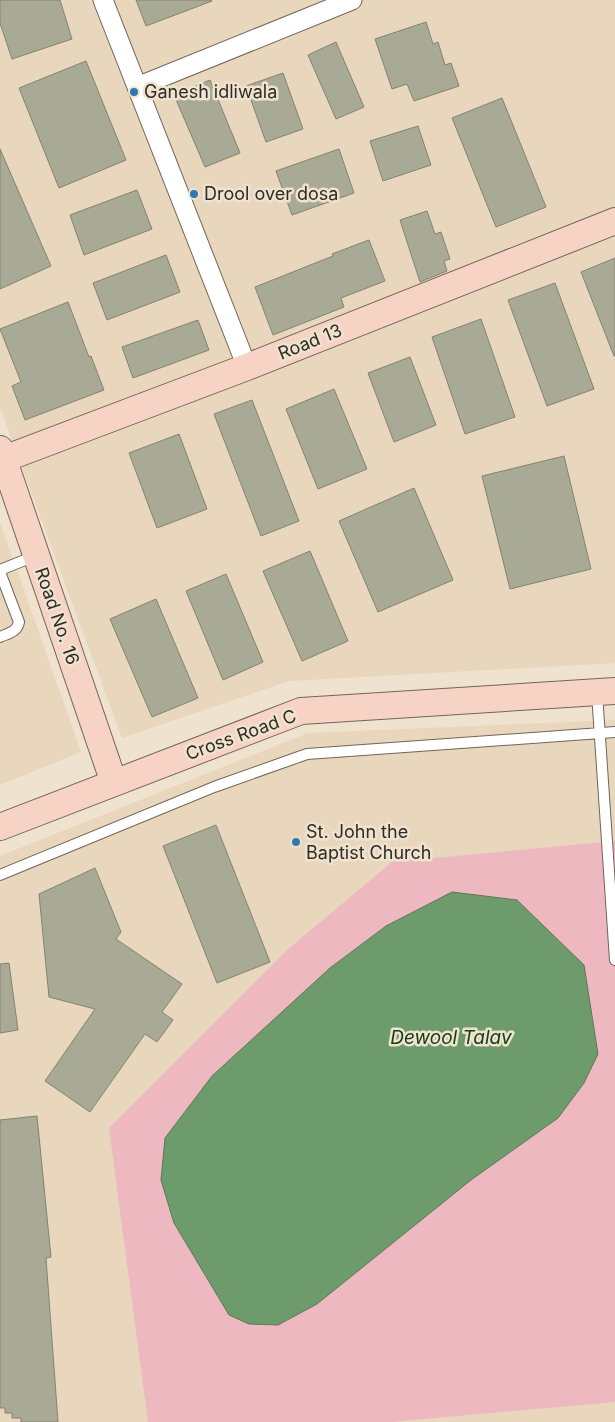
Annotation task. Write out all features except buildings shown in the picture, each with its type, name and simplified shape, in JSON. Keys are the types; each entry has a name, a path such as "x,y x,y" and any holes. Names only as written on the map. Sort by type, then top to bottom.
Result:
{"street":[{"path":"103,0 247,367"},
{"path":"137,88 352,0"},
{"name":"Road 13","path":"2,454 247,367 615,221"},
{"name":"Road No. 16","path":"2,454 114,783"},
{"name":"Cross Road C","path":"0,827 301,711 606,692"}],"lane":[{"path":"0,636 14,631 18,628 19,622 0,571 36,555"},
{"path":"606,692 599,734 615,960"},
{"path":"0,876 214,787 306,754 615,732"}],"shaded area":[{"path":"0,0 615,0 615,663 289,681 122,738 0,408"},
{"path":"0,522 81,752 0,785"},
{"path":"615,720 615,1422 0,1422 0,856 308,733"},
{"path":"615,841 615,1402 390,1422 148,1422 109,1128 287,950 392,862","holes":["330,968 584,1083 558,1118 471,1180 317,1304 278,1325 165,1138 212,1076"]}],"water":[{"name":"Dewool Talav","path":"452,892 517,900 584,965 598,1054 584,1083 558,1118 471,1180 317,1304 278,1325 249,1324 229,1315 174,1223 161,1180 165,1138 212,1076 330,968 386,926"}],"place":[{"name":"Ganesh idliwala","path":"134,92"},
{"name":"Drool over dosa","path":"194,194"},
{"name":"St. John the Baptist Church","path":"296,842"}]}
